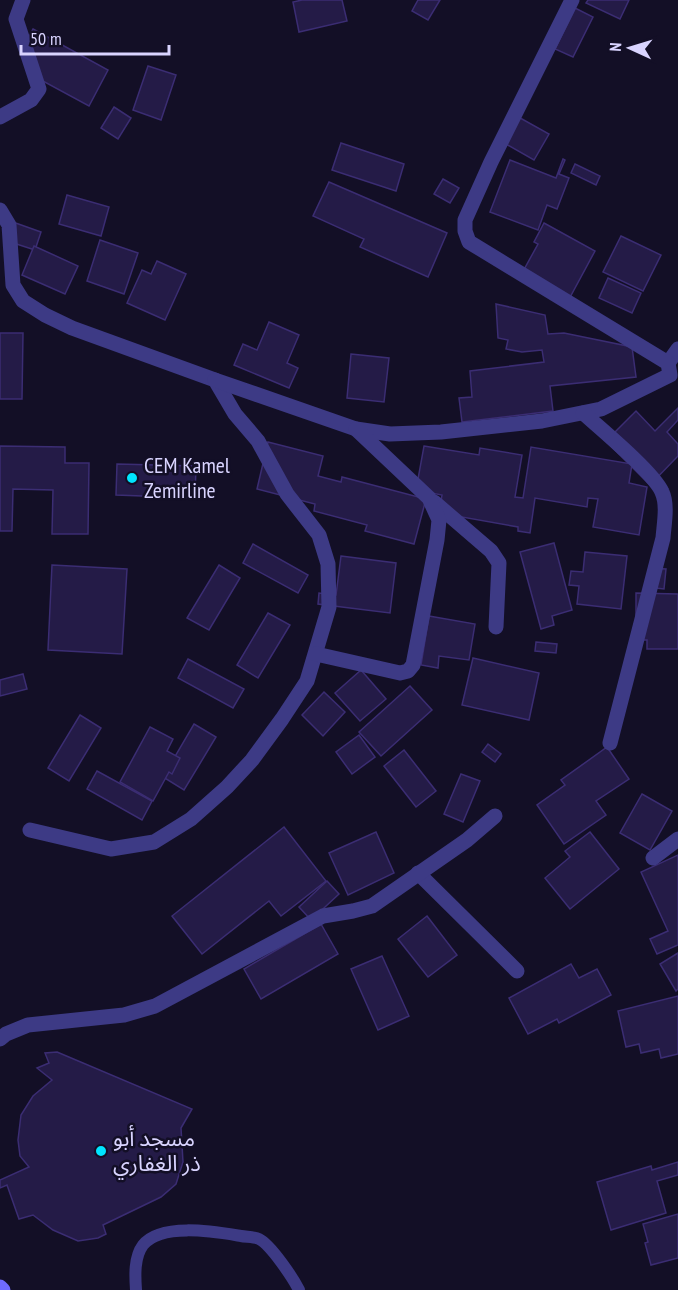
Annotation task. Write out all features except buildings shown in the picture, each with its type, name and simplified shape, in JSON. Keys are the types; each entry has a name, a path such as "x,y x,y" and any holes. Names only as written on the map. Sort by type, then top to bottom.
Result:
{"street":[{"path":"0,117 31,100 39,89 16,19 23,0"},
{"path":"572,0 491,162 465,219 465,231 469,242 668,363"},
{"path":"0,18 16,19"},
{"path":"0,210 9,225 13,285 23,301 45,315 72,328 356,429 390,434 441,432 542,421 601,409 670,375 668,363 678,348"},
{"path":"30,830 111,849 154,842 191,819 228,787 252,760 307,681 329,607 328,564 319,535 287,494 258,441 235,414 215,380"},
{"path":"583,413 646,472 662,491 672,509 610,743"},
{"path":"356,429 429,498 491,551 499,563 496,627"},
{"path":"316,654 400,673 408,671 413,665 439,520 429,498"},
{"path":"0,1039 28,1025 124,1015 155,1006 323,916 353,912 372,906 475,834 495,816"},
{"path":"652,858 678,839"},
{"path":"418,873 517,971"}],"lane":[{"path":"136,1290 134,1272 142,1246 153,1238 176,1231 212,1231 259,1239 290,1273 299,1290"}],"place":[{"name":"CEM Kamel Zemirline","path":"132,478"},
{"name":"مسجد أبو ذر الغفاري","path":"101,1151"}]}
